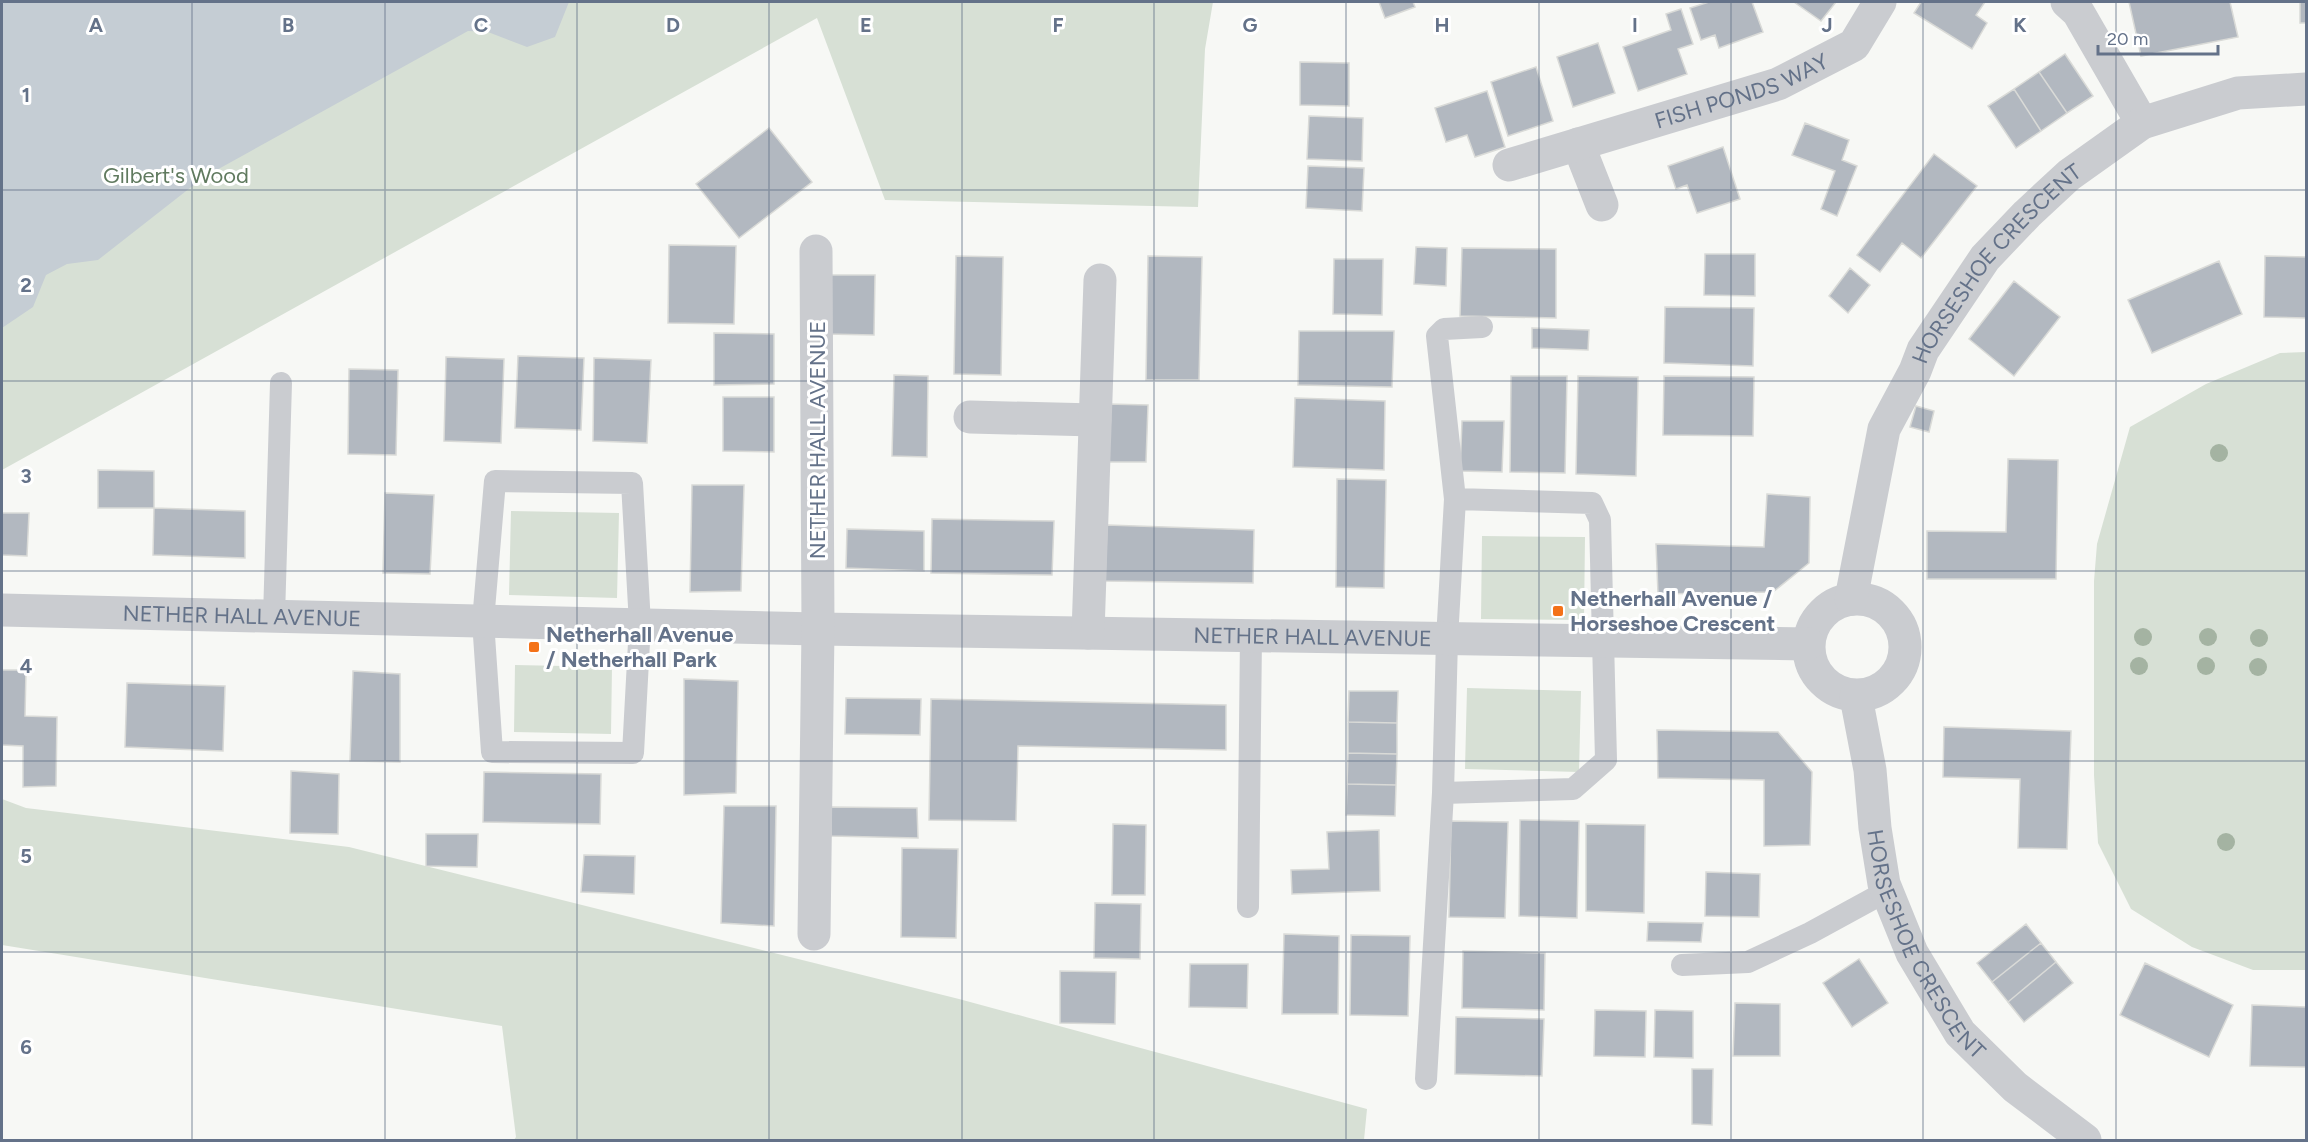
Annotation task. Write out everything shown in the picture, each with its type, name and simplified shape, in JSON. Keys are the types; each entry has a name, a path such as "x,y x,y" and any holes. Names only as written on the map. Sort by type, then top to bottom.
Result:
{"street":[{"name":"FISH PONDS WAY","path":"1509,165 1778,84 1854,45 1880,2"},
{"path":"2067,2 2078,12 2142,123"},
{"name":"HORSESHOE CRESCENT","path":"1851,599 1884,429 1915,371 1923,350 1985,258 2027,214 2069,176 2142,123 2238,93 2307,89"},
{"path":"1578,144 1602,206"},
{"name":"NETHER HALL AVENUE","path":"814,934 818,629 816,252"},
{"path":"1088,633 1100,280"},
{"path":"970,417 1095,420"},
{"path":"1851,599 1874,601 1898,620 1906,641 1904,663 1886,687 1856,697 1831,690 1812,667 1808,644 1816,620 1832,606 1851,599"},
{"name":"NETHER HALL AVENUE","path":"2,610 818,629 1808,644"},
{"name":"HORSESHOE CRESCENT","path":"1856,697 1870,770 1875,828 1887,891 1912,953 1960,1033 2015,1087 2085,1140"}],"lane":[{"path":"1426,1079 1443,793 1447,639 1455,499 1437,336 1444,329 1482,327"},
{"path":"274,617 281,383"},
{"path":"495,482 632,483 640,624 633,753 492,752 483,621 495,482"},
{"path":"1443,793 1573,789 1606,760 1600,520 1592,503 1455,499"},
{"path":"1248,907 1251,636"},
{"path":"1682,965 1748,962 1810,933 1887,891"}],"green space":[{"name":"Gilbert's Wood","path":"2,2 1213,2 1205,49 1198,207 885,200 817,18 2,470"},
{"path":"2306,352 2306,970 2253,970 2192,947 2131,909 2098,843 2094,775 2094,581 2097,544 2130,427 2206,384 2280,353"},
{"path":"511,511 619,513 617,598 509,595"},
{"path":"1482,536 1585,537 1584,620 1481,619"},
{"path":"515,665 612,667 611,734 514,732"},
{"path":"1467,688 1581,691 1579,772 1465,769"},
{"path":"2,799 26,808 349,847 959,999 1367,1109 1364,1140 514,1140 516,1137 502,1026 2,945"}],"shaded area":[{"path":"2,2 569,2 555,37 527,47 488,32 468,31 204,177 98,260 67,264 46,275 33,307 2,328"}],"building":[{"path":"1379,2 1413,2 1415,7 1385,18"},
{"path":"1709,2 1752,2 1763,32 1719,48 1715,35 1701,40 1690,8"},
{"path":"1794,2 1836,2 1821,21"},
{"path":"1921,2 1985,2 1976,15 1987,23 1972,49 1914,13"},
{"path":"2129,2 2230,2 2238,37 2141,56"},
{"path":"2300,2 2306,2 2306,23 2300,23"},
{"path":"1681,9 1693,44 1678,49 1687,74 1638,91 1623,47 1671,30 1666,14"},
{"path":"1598,43 1615,93 1573,107 1557,57"},
{"path":"2065,54 2093,96 2067,113 2039,72"},
{"path":"1300,62 1349,63 1349,106 1300,105"},
{"path":"1536,67 1553,121 1508,136 1491,82"},
{"path":"2039,72 2067,113 2041,131 2014,89"},
{"path":"2014,89 2041,131 2016,148 1988,106"},
{"path":"1487,91 1505,147 1475,157 1467,135 1446,142 1435,108"},
{"path":"1309,116 1363,118 1362,161 1307,159"},
{"path":"1805,123 1849,140 1842,160 1857,166 1837,216 1821,209 1835,171 1792,155"},
{"path":"769,128 812,182 739,238 696,184"},
{"path":"1723,147 1740,199 1697,213 1687,185 1676,189 1668,166"},
{"path":"1934,154 1977,186 1921,258 1902,243 1880,272 1857,255"},
{"path":"1308,166 1364,168 1362,211 1306,208"},
{"path":"669,245 736,246 734,324 668,323"},
{"path":"1416,247 1447,248 1446,286 1414,284"},
{"path":"1462,248 1556,249 1556,318 1460,316"},
{"path":"1705,254 1755,254 1755,296 1704,295"},
{"path":"956,256 1003,257 1001,375 954,374"},
{"path":"1148,256 1202,257 1199,380 1146,380"},
{"path":"2265,256 2306,257 2306,318 2264,317"},
{"path":"1334,259 1383,259 1382,315 1333,314"},
{"path":"2219,261 2242,314 2152,353 2128,300"},
{"path":"1850,268 1870,285 1848,313 1829,296"},
{"path":"827,275 875,275 874,335 826,334"},
{"path":"2014,281 2060,317 2014,376 1969,339"},
{"path":"1665,307 1754,308 1753,366 1664,363"},
{"path":"1532,328 1589,330 1588,350 1532,348"},
{"path":"1299,331 1394,331 1392,387 1298,385"},
{"path":"714,333 774,334 774,384 714,385"},
{"path":"518,356 584,358 581,430 515,428"},
{"path":"446,357 504,359 501,443 444,441"},
{"path":"594,358 651,360 647,443 593,441"},
{"path":"349,369 398,370 396,455 348,454"},
{"path":"894,375 928,376 927,457 892,456"},
{"path":"1511,376 1567,376 1565,473 1510,472"},
{"path":"1578,376 1638,377 1636,476 1576,474"},
{"path":"1664,376 1754,377 1753,436 1663,435"},
{"path":"723,397 774,397 774,452 723,451"},
{"path":"1295,398 1385,401 1384,470 1293,467"},
{"path":"1108,404 1148,405 1146,462 1107,462"},
{"path":"1916,406 1934,411 1929,432 1910,427"},
{"path":"1462,421 1504,421 1502,472 1460,471"},
{"path":"2008,459 2058,460 2056,579 1927,579 1927,531 2006,532"},
{"path":"98,470 154,471 154,508 98,508"},
{"path":"1337,479 1386,480 1384,588 1336,587"},
{"path":"692,485 744,485 741,591 690,592"},
{"path":"385,493 434,495 430,574 383,573"},
{"path":"1767,494 1810,497 1809,563 1773,592 1658,594 1656,544 1764,547"},
{"path":"154,508 245,511 245,558 153,555"},
{"path":"2,513 29,513 27,556 2,555"},
{"path":"932,519 1054,521 1052,575 931,573"},
{"path":"1107,525 1254,530 1253,583 1105,581"},
{"path":"847,529 924,531 924,571 846,568"},
{"path":"2,670 26,670 25,716 57,717 56,786 23,787 23,746 2,745"},
{"path":"353,671 400,674 400,762 350,761"},
{"path":"684,679 738,681 736,793 684,795"},
{"path":"127,683 225,686 223,751 125,747"},
{"path":"1349,691 1398,691 1397,723 1348,722"},
{"path":"846,698 921,699 920,735 845,734"},
{"path":"931,699 1226,705 1226,750 1018,746 1016,821 929,820"},
{"path":"1348,722 1397,723 1397,754 1348,753"},
{"path":"1944,727 2071,731 2067,849 2018,848 2020,779 1943,777"},
{"path":"1657,730 1778,732 1812,772 1810,845 1764,846 1764,780 1658,778"},
{"path":"1348,753 1397,754 1396,785 1347,784"},
{"path":"291,771 339,774 338,834 290,833"},
{"path":"484,772 601,774 600,824 483,822"},
{"path":"1347,784 1396,785 1395,816 1346,815"},
{"path":"724,806 776,806 774,926 721,923"},
{"path":"831,807 917,808 918,838 831,836"},
{"path":"1520,820 1579,821 1577,918 1519,916"},
{"path":"1451,821 1508,822 1505,918 1449,917"},
{"path":"1113,824 1146,825 1145,895 1112,895"},
{"path":"1586,824 1645,825 1644,913 1586,911"},
{"path":"1379,830 1380,891 1292,894 1291,870 1329,869 1327,832"},
{"path":"426,834 478,834 477,867 426,866"},
{"path":"902,848 958,849 956,938 901,937"},
{"path":"584,855 635,856 634,894 581,892"},
{"path":"1706,872 1760,874 1759,917 1705,916"},
{"path":"1095,903 1141,904 1140,959 1094,958"},
{"path":"1648,922 1703,923 1701,942 1647,941"},
{"path":"2026,924 2041,943 1992,982 1977,963"},
{"path":"1284,934 1339,936 1338,1014 1282,1014"},
{"path":"1351,935 1410,936 1408,1016 1350,1015"},
{"path":"2041,943 2056,962 2008,1002 1992,982"},
{"path":"1463,951 1545,953 1544,1010 1462,1008"},
{"path":"1859,959 1888,1003 1852,1027 1823,983"},
{"path":"2056,962 2073,983 2024,1022 2008,1002"},
{"path":"2145,963 2233,1005 2209,1057 2120,1015"},
{"path":"1190,964 1248,964 1247,1008 1189,1007"},
{"path":"1060,971 1116,972 1115,1024 1060,1023"},
{"path":"1735,1003 1780,1004 1780,1056 1733,1056"},
{"path":"2252,1005 2306,1007 2306,1067 2250,1066"},
{"path":"1595,1010 1646,1011 1645,1057 1594,1056"},
{"path":"1655,1010 1693,1011 1693,1058 1654,1057"},
{"path":"1456,1017 1544,1019 1542,1076 1455,1074"},
{"path":"1692,1069 1713,1069 1712,1125 1692,1124"}],"place":[{"name":"Netherhall Avenue / Horseshoe Crescent","path":"1558,611"},
{"name":"Netherhall Avenue / Netherhall Park","path":"534,647"}]}
